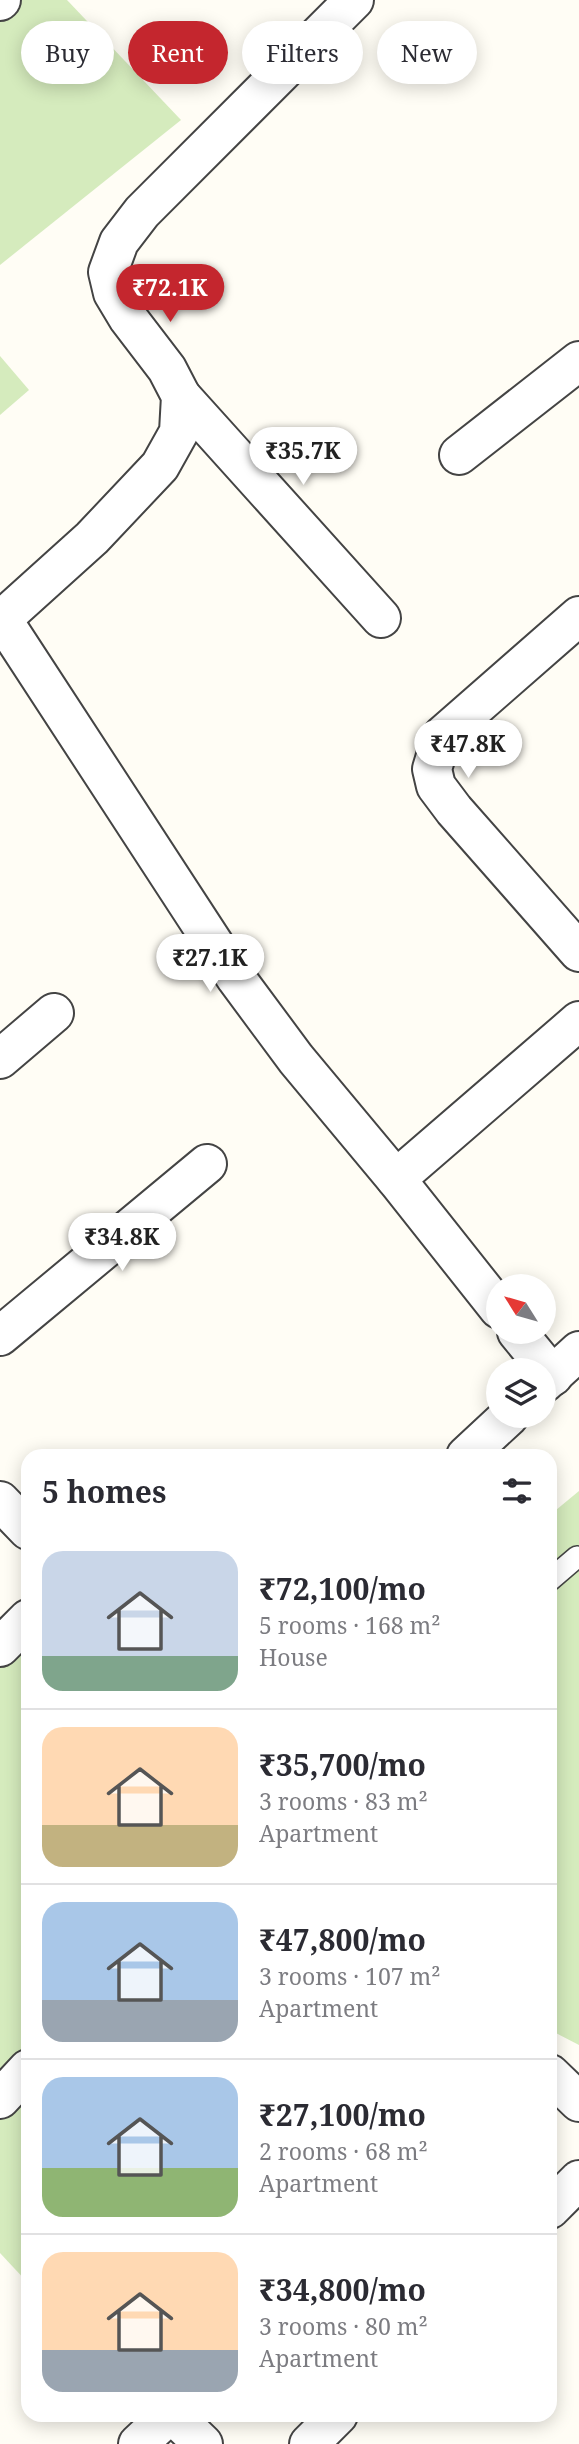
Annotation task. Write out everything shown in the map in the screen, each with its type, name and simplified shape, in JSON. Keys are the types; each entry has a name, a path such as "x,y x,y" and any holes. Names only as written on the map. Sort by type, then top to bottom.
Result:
{"street":[{"path":"354,0 142,212 119,242 108,272 113,293 128,318 167,369 181,396 381,618"},
{"path":"459,455 579,361"},
{"path":"181,396 179,432 160,466 92,538 1,620 236,978 296,1059 486,1293"},
{"path":"579,616 442,736 432,769 436,786 454,810 579,952"},
{"path":"0,1059 54,1013"},
{"path":"396,1179 576,1031"},
{"path":"0,1336 207,1164"},
{"path":"530,1344 559,1370"},
{"path":"474,1449 496,1428"},
{"path":"0,1501 21,1523"},
{"path":"0,1647 21,1626"},
{"path":"0,2099 21,2076"},
{"path":"557,2081 579,2102"},
{"path":"557,2202 579,2180"},
{"path":"138,2444 163,2422"},
{"path":"179,2422 203,2444"},
{"path":"309,2444 331,2422"}],"lane":[{"path":"557,1574 577,1557"}],"green space":[{"path":"7,0 67,0 87,21 21,21 21,84 114,84 114,49 128,64 128,84 147,84 181,120 0,265 0,6"},
{"path":"0,356 29,390 0,415"},
{"path":"579,1491 579,2045 557,2034 557,1509"},
{"path":"21,1644 21,2276 0,2253 0,1667"}]}
